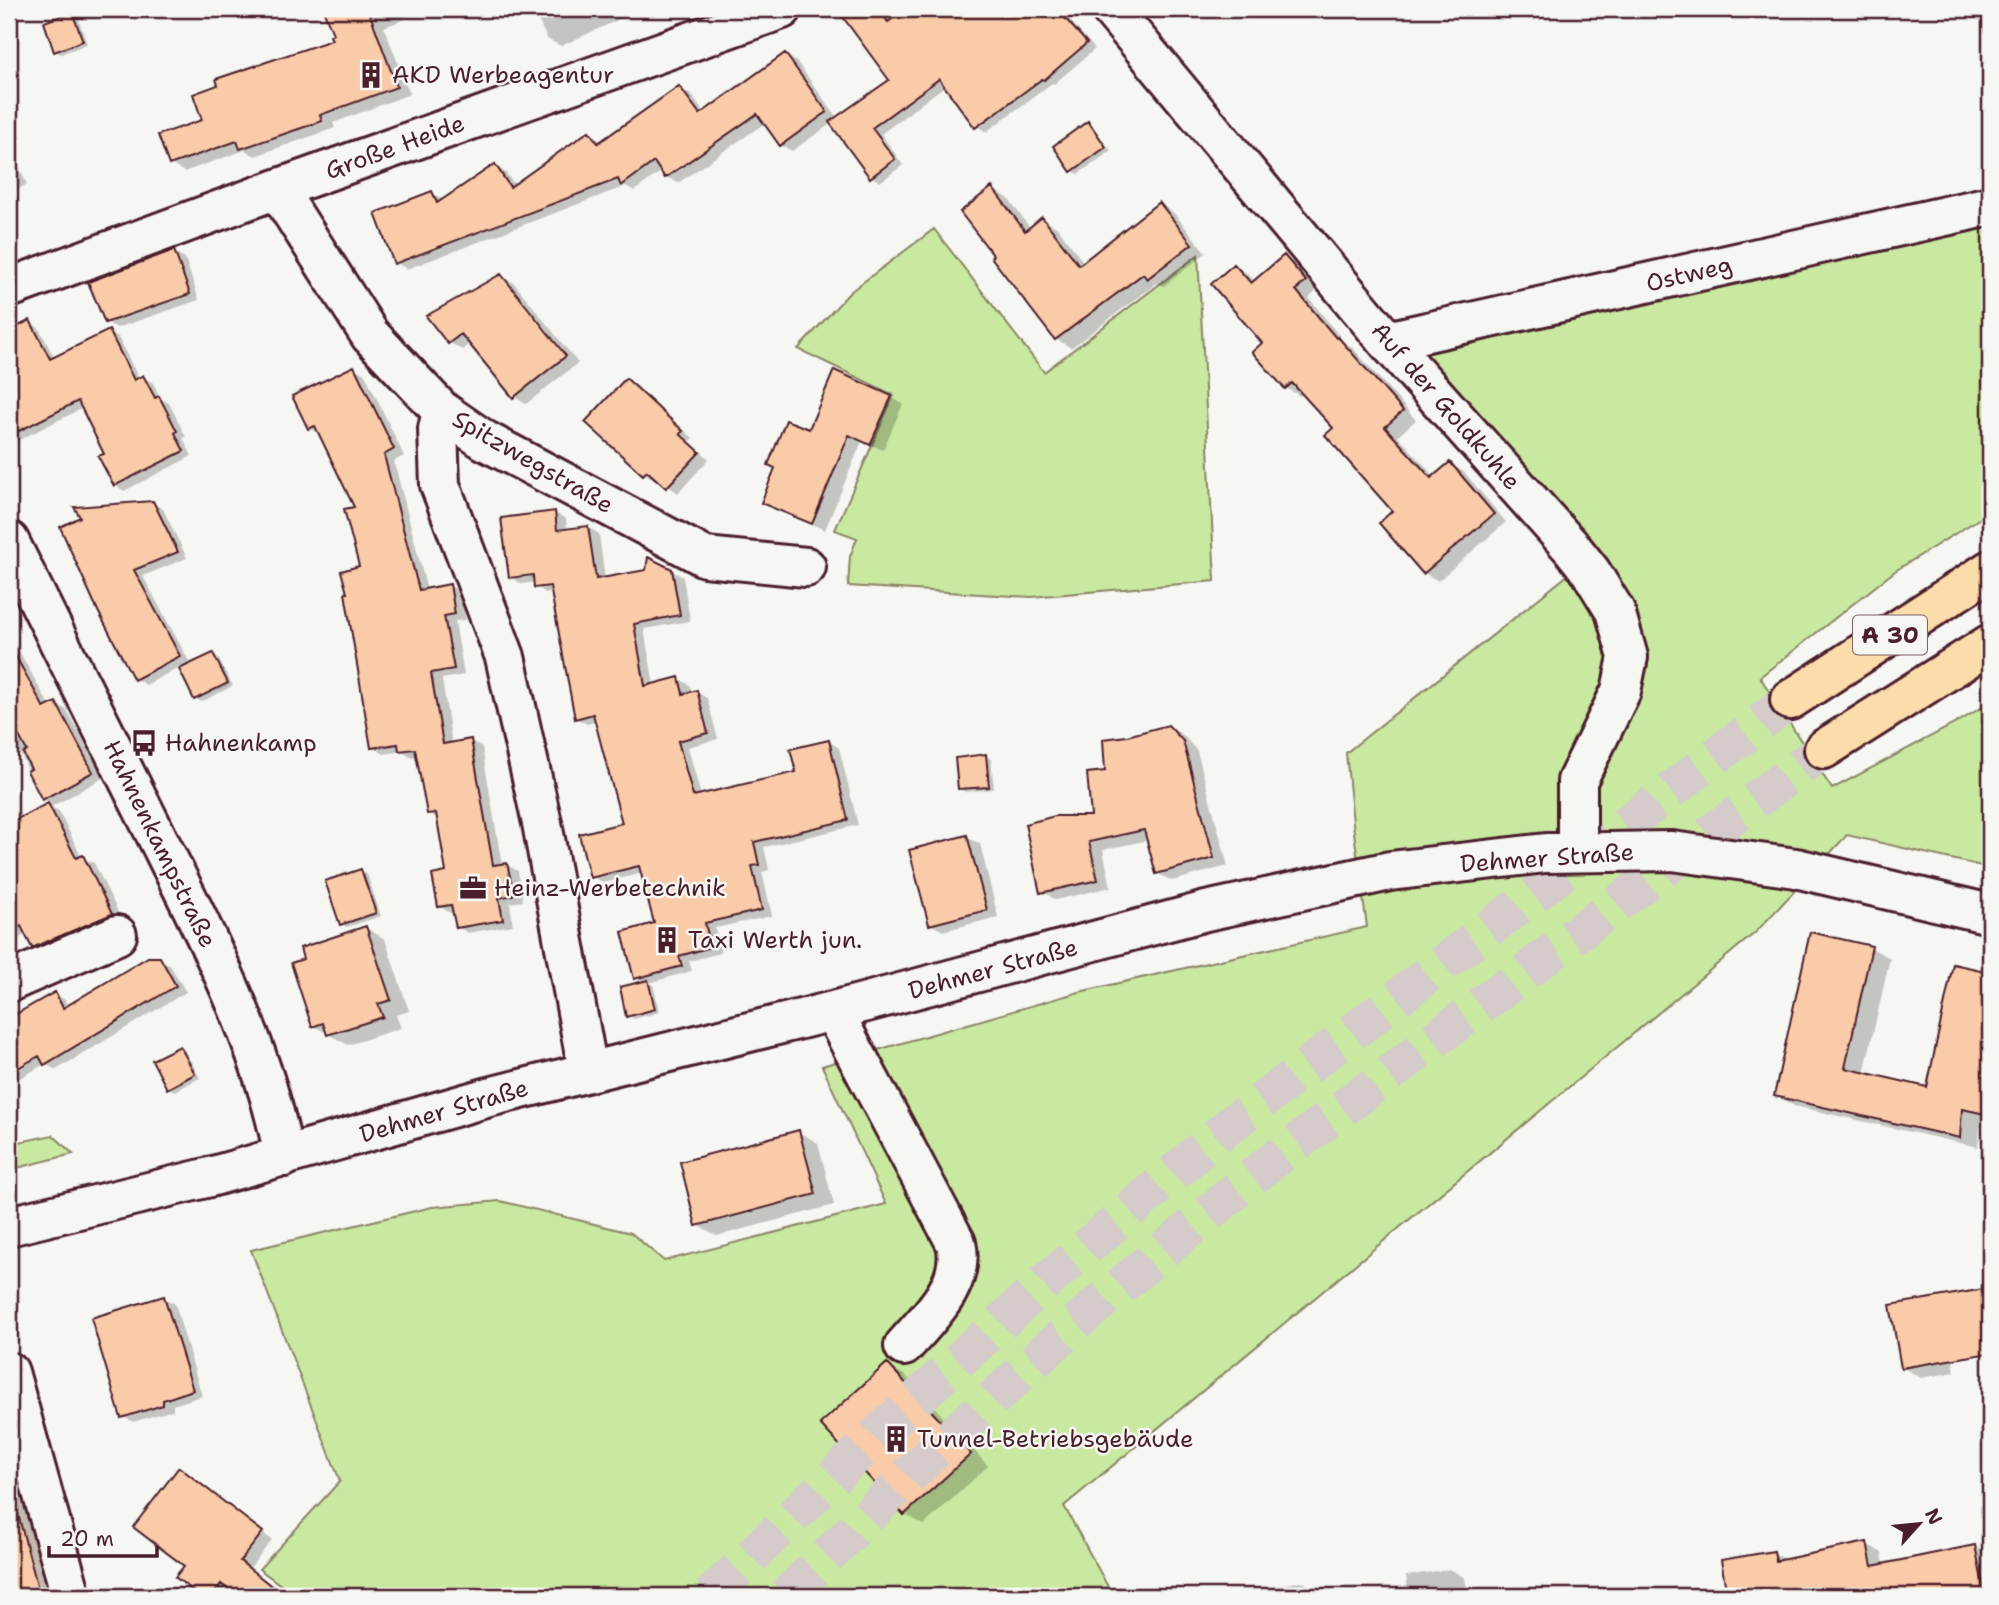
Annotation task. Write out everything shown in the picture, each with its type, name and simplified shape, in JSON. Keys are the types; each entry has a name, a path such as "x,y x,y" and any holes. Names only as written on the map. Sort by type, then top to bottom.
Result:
{"highway":[{"name":"A 30","path":"1790,701 1990,570"},
{"name":"A 30","path":"1824,749 1990,644"}],"street":[{"name":"Große Heide","path":"9,288 277,189 782,9"},
{"name":"Auf der Goldkuhle","path":"1111,9 1387,341 1572,548 1591,572 1615,611 1628,657 1621,691 1577,781 1577,851"},
{"name":"Spitzwegstraße","path":"277,189 370,335 442,411 484,440 705,557 806,567"},
{"name":"Ostweg","path":"1387,341 1990,206"},
{"path":"442,411 438,429 440,485 505,657 541,823 588,1071"},
{"name":"Hahnenkampstraße","path":"9,541 221,937 276,1117 284,1157"},
{"name":"Dehmer Straße","path":"9,1226 284,1157 588,1071 833,1012 1278,894 1390,871 1577,851 1672,851 1796,867 1990,914"},
{"path":"9,982 117,935"},
{"path":"833,1012 956,1242 960,1257 956,1276 942,1301 904,1346"},
{"path":"9,1372 71,1596"}],"shaded area":[{"path":"9,1393 65,1596 9,1596"}],"green space":[{"path":"1990,203 1990,512 1895,571 1760,677 1832,789 1990,702 1990,868 1847,835 1756,932 1064,1506 1113,1596 296,1596 259,1569 340,1481 251,1250 432,1207 500,1201 631,1233 664,1261 886,1204 822,1066 1079,992 1367,927 1346,753 1594,554 1395,327"},
{"path":"934,229 1044,372 1198,255 1215,581 1031,597 848,586 850,557 857,538 835,530 894,395 798,349 850,292"},
{"path":"53,1135 73,1154 9,1170 9,1144"}],"building":[{"path":"323,9 368,9 397,87 320,115 322,121 240,149 237,141 169,165 158,135 202,120 193,94 218,85 216,79 332,40 330,36 333,34"},
{"path":"837,9 879,9 888,22 906,9 1057,9 1087,43 1044,80 975,128 939,79 872,128 895,159 870,178 829,122 889,80"},
{"path":"72,12 83,41 54,52 44,22"},
{"path":"785,53 827,112 780,146 757,114 665,178 654,162 621,186 618,179 394,264 375,213 432,191 437,203 495,164 510,187 589,131 598,143 679,86 700,114"},
{"path":"1088,121 1106,147 1071,172 1053,146"},
{"path":"992,187 1025,231 1042,217 1079,265 1159,202 1192,244 1147,279 1143,274 1055,340 960,212"},
{"path":"174,250 190,294 105,323 88,282"},
{"path":"1284,255 1306,281 1296,290 1403,411 1385,427 1431,478 1450,462 1494,514 1423,574 1379,523 1392,511 1325,435 1333,428 1292,383 1285,389 1252,352 1262,343 1211,284 1234,264 1251,283"},
{"path":"501,274 566,356 513,398 461,334 448,344 426,316"},
{"path":"30,320 50,359 109,330 134,380 143,375 155,398 159,396 184,451 114,486 98,456 104,454 78,401 9,436 9,331"},
{"path":"354,366 394,449 384,455 419,590 450,584 455,614 444,616 454,669 431,673 443,744 471,739 493,865 507,863 511,881 513,895 499,898 503,920 456,928 451,905 438,907 432,875 446,872 436,813 427,814 415,749 399,751 398,744 371,748 347,593 341,571 359,566 344,509 354,507 315,426 308,429 292,396"},
{"path":"834,370 892,396 870,445 849,435 812,524 761,503 775,468 768,465 786,420 809,429"},
{"path":"626,378 683,431 680,434 700,452 666,488 647,471 643,475 585,422"},
{"path":"153,501 178,552 134,570 180,656 134,680 98,611 60,527 80,517 74,507"},
{"path":"555,511 557,530 588,526 596,579 646,570 648,557 672,569 680,615 634,624 645,686 679,677 683,694 697,690 708,733 678,741 693,796 796,772 790,749 829,740 848,820 754,842 759,865 752,866 762,910 705,923 711,947 679,956 682,966 634,979 622,932 654,923 639,866 590,878 579,834 622,823 593,714 575,719 550,586 534,588 533,575 509,578 501,518"},
{"path":"9,644 44,708 56,702 93,772 42,800 27,771 31,769 23,753 27,751 9,717"},
{"path":"213,653 228,683 194,700 179,669"},
{"path":"1168,725 1183,741 1214,858 1156,874 1144,830 1089,842 1098,880 1040,893 1025,824 1055,816 1091,816 1087,773 1105,771 1103,739 1127,736"},
{"path":"986,754 989,787 958,789 955,758"},
{"path":"48,803 76,858 83,855 112,914 32,948 21,926 9,932 9,823"},
{"path":"967,835 987,910 929,925 909,850"},
{"path":"361,869 376,913 340,925 325,881"},
{"path":"366,926 391,1000 378,1004 383,1017 327,1035 323,1023 312,1027 291,963 303,959 300,948"},
{"path":"1810,932 1872,946 1845,1068 1927,1087 1953,964 1990,972 1990,1115 1962,1109 1960,1138 1774,1096"},
{"path":"148,957 160,957 176,986 44,1065 39,1056 9,1073 9,1018 55,992 63,1008"},
{"path":"648,980 655,1009 626,1017 620,987"},
{"path":"180,1046 195,1074 167,1089 152,1060"},
{"path":"799,1130 816,1194 696,1226 680,1162"},
{"path":"1990,1288 1990,1353 1901,1368 1890,1305"},
{"path":"164,1296 193,1390 163,1400 163,1405 121,1418 91,1318"},
{"name":"Tunnel-Betriebsgebäude","path":"887,1363 971,1454 904,1515 820,1424"},
{"path":"179,1467 263,1532 240,1561 284,1596 237,1596 221,1584 212,1596 200,1596 175,1577 184,1566 133,1527"},
{"path":"18,1514 40,1596 9,1596 9,1515"},
{"path":"1867,1542 1872,1566 1975,1545 1985,1596 1727,1596 1721,1560 1774,1551 1776,1561"}],"tunnel":[{"path":"710,1596 879,1433 1042,1285 1230,1125 1790,700"},
{"path":"786,1596 925,1460 1090,1311 1267,1165 1824,749"}],"place":[{"name":"AKD Werbeagentur","path":"371,75"},
{"name":"Hahnenkamp","path":"144,743"},
{"name":"Heinz-Werbetechnik","path":"473,888"},
{"name":"Taxi Werth jun.","path":"667,940"},
{"name":"Tunnel-Betriebsgebäude","path":"896,1439"}]}
